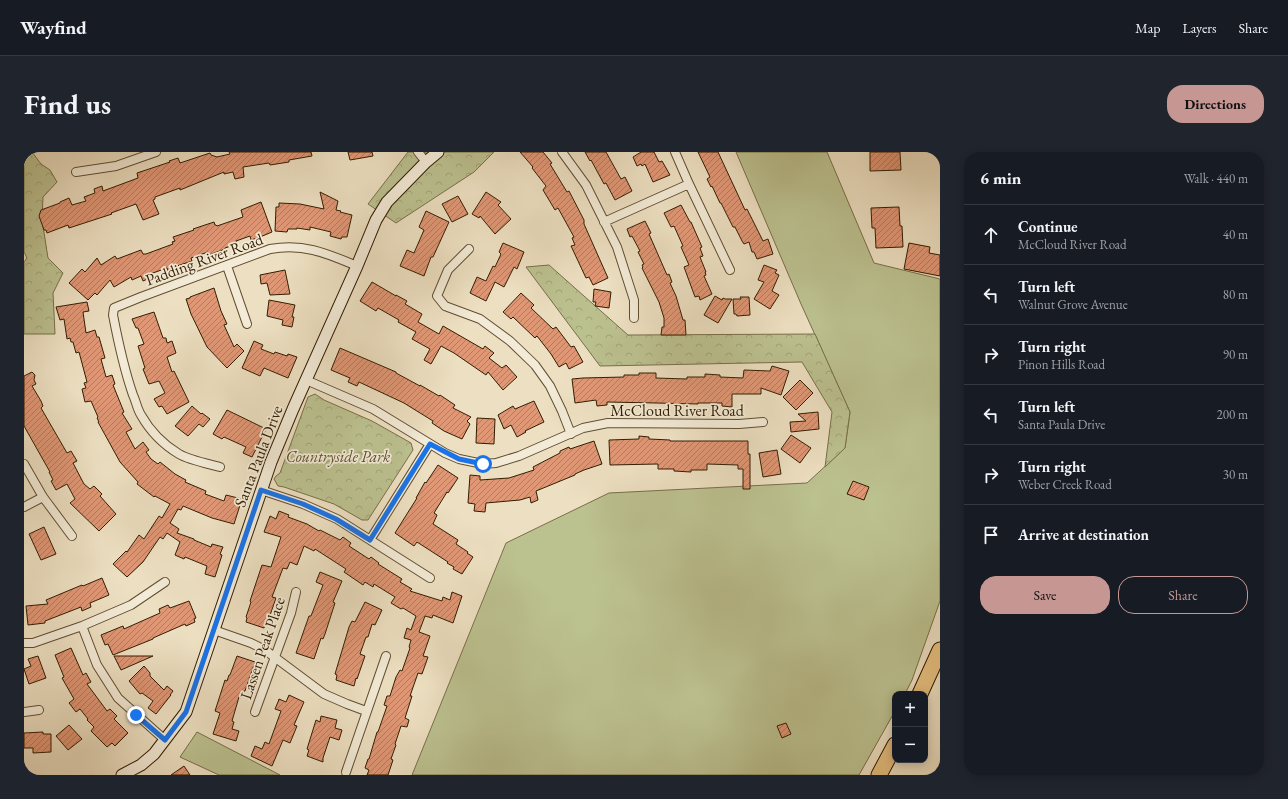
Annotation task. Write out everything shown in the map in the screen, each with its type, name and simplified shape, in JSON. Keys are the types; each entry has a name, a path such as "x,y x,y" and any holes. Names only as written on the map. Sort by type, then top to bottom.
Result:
{"highway":[{"path":"921,691 940,650"},
{"path":"879,775 892,751"}],"street":[{"path":"76,172 116,166 156,152"},
{"path":"418,152 426,162"},
{"name":"Santa Paula Drive","path":"122,775 141,765 154,754 186,712 271,462 376,220 387,202 426,162 438,152"},
{"path":"562,152 586,185 617,247 634,300 634,318"},
{"path":"676,152 689,184 730,270"},
{"path":"604,222 689,184"},
{"name":"Padding River Road","path":"220,467 180,455 161,440 140,414 130,385 113,314 114,308 121,304 227,266 262,251 300,247 316,251 357,266"},
{"path":"469,249 448,270 437,296 445,306 480,319 510,341 535,365 550,386 571,434"},
{"path":"227,266 247,324"},
{"name":"McCloud River Road","path":"306,380 373,409 430,444 459,459 483,464 496,463 519,456 583,428 608,423 739,424 763,422"},
{"path":"370,540 430,444"},
{"path":"24,464 43,497 72,536"},
{"path":"261,490 310,507 336,519 430,578"},
{"path":"24,507 43,497"},
{"path":"24,643 33,643 82,626 131,605 164,582"},
{"name":"Lassen Peak Place","path":"256,712 291,613 296,592"},
{"path":"82,626 97,665 118,698 165,740"},
{"path":"214,630 266,650 324,694 366,711"},
{"path":"346,772 386,656"},
{"path":"24,712 39,710"}],"green space":[{"path":"24,152 32,152 41,164 50,170 57,182 43,197 42,220 48,258 63,273 53,293 55,334 24,334 24,262 27,258 24,252"},
{"path":"408,152 494,152 474,172 396,223 368,204"},
{"path":"736,152 827,152 874,263 940,279 940,601 912,680 906,691 892,691 892,716 859,775 412,775 506,543 609,493 807,483 845,448 850,412 801,304"},
{"path":"549,265 628,335 815,334 850,412 845,448 825,467 832,412 802,362 600,366 526,267"},
{"name":"Countryside Park","path":"315,394 324,400 372,421 411,443 413,450 368,520 362,520 334,504 278,486 274,479 280,473 308,397"},
{"path":"197,732 280,775 219,775 180,757"}],"building":[{"path":"229,152 311,152 312,156 289,160 289,162 243,167 244,177 235,179 233,172 224,174 224,172 180,190 180,188 155,197 153,200 159,214 143,220 136,204 111,213 112,214 69,228 68,225 47,233 46,230 44,230 39,216 41,210 69,198 72,205 86,201 84,197 95,193 94,189 102,186 103,191 138,178 137,173 178,158 180,163 210,153 211,155 217,157 230,154"},
{"path":"348,152 372,152 373,156 350,160"},
{"path":"520,152 543,152 552,163 550,164 567,192 569,191 584,220 584,224 608,278 593,285 589,277 586,278 571,246 575,245 572,238 574,237 558,208 555,210 543,190 546,186 532,168 533,167"},
{"path":"585,152 606,152 621,179 625,177 632,191 615,200 606,183 604,184"},
{"path":"641,152 654,152 659,162 662,161 670,175 653,182 645,164 642,166 641,164 637,166 633,157"},
{"path":"698,152 718,152 745,210 747,209 763,241 768,239 773,254 757,259 754,252 752,252 749,242 744,244 707,179 710,177"},
{"path":"870,152 900,152 901,170 870,171"},
{"path":"320,192 338,201 336,210 352,215 347,237 342,237 341,239 330,236 331,232 310,227 310,230 297,228 288,229 287,232 275,231 276,207 279,207 279,203 300,204 324,209"},
{"path":"486,192 501,202 498,205 511,219 495,234 480,216 479,218 472,214"},
{"path":"458,196 468,214 452,222 442,204"},
{"path":"261,202 272,232 251,240 250,236 236,241 237,244 209,255 208,252 191,258 192,261 177,266 179,270 169,273 167,268 150,274 152,277 143,281 141,276 132,280 131,277 114,287 110,280 97,295 95,293 88,300 69,283 82,269 85,272 97,258 101,265 115,256 117,259 141,250 143,254 146,254 173,244 172,242 175,241 173,237 194,230 193,229 214,222 217,226 243,217 241,210"},
{"path":"681,205 691,222 702,247 700,248 703,256 700,257 706,272 706,275 704,276 712,294 700,300 699,296 695,297 684,267 689,265 681,247 683,246 674,226 671,227 664,213"},
{"path":"899,207 903,247 876,248 875,228 872,228 871,208"},
{"path":"426,211 449,222 433,257 431,257 424,276 400,266 407,250 414,253 424,230 419,227"},
{"path":"645,221 651,233 649,234 667,275 669,274 672,282 670,283 676,296 683,320 685,320 686,335 661,335 662,327 664,327 664,318 659,302 642,268 642,265 644,264 638,252 640,251 632,236 630,237 627,229"},
{"path":"503,243 524,252 517,269 514,267 504,287 495,282 486,301 470,293 477,277 486,281 501,254 499,252"},
{"path":"909,243 930,247 929,253 940,255 940,276 904,269"},
{"path":"764,265 777,270 775,273 779,275 772,291 779,295 770,309 754,299 764,282 758,280"},
{"path":"285,270 290,294 270,295 267,283 261,284 260,275"},
{"path":"372,282 407,301 405,304 422,314 418,322 439,334 443,326 483,349 485,346 494,353 489,358 502,368 506,365 517,377 503,390 488,372 486,375 441,346 431,364 424,360 430,349 412,339 416,332 378,308 376,311 360,301"},
{"path":"214,288 221,311 227,324 224,325 234,347 237,344 244,351 227,368 207,347 191,314 186,299"},
{"path":"594,289 611,292 609,308 595,306 596,302 593,302"},
{"path":"521,293 534,305 531,308 553,329 556,327 571,347 574,346 583,362 569,369 566,363 559,367 537,336 535,338 513,317 511,319 503,312"},
{"path":"715,296 722,300 723,298 732,299 718,323 704,315"},
{"path":"740,297 749,297 750,315 737,316 734,314 733,299 741,299"},
{"path":"269,300 295,305 292,317 294,317 292,327 282,325 283,320 267,316"},
{"path":"87,302 89,311 83,312 86,333 95,330 97,337 99,337 105,358 101,359 106,377 112,375 115,384 113,385 124,412 122,413 132,429 126,432 135,449 143,442 149,450 146,452 151,459 158,464 160,462 175,474 186,480 185,482 206,491 205,494 224,501 226,495 242,499 234,524 212,518 183,506 181,510 178,509 170,523 179,529 177,533 211,547 212,544 223,547 215,577 205,574 207,566 185,557 184,559 175,555 180,542 167,533 163,539 160,537 143,562 127,577 113,564 126,551 127,552 139,535 144,539 159,516 162,518 170,504 155,496 154,497 137,484 138,482 120,462 98,422 98,417 91,401 85,402 82,389 86,388 84,383 87,382 79,352 76,353 73,342 71,342 70,338 67,339 64,319 60,320 56,307"},
{"path":"154,312 163,338 166,338 167,343 172,341 176,353 167,357 172,372 174,371 189,402 167,414 162,406 159,407 154,399 165,393 159,381 149,384 143,369 145,368 138,346 144,344 138,328 136,328 132,319"},
{"path":"254,341 263,345 261,349 274,354 275,352 287,356 288,354 297,357 288,378 264,368 260,376 242,368"},
{"path":"340,348 396,372 439,396 440,395 455,405 453,408 471,417 467,421 470,424 462,439 444,431 432,423 433,421 404,403 359,382 357,386 348,382 350,378 331,370"},
{"path":"772,366 789,371 781,395 761,388 761,394 732,394 732,407 722,406 722,403 698,404 607,402 607,405 597,406 596,400 575,403 572,379 624,377 624,375 639,375 639,373 656,373 656,378 687,379 687,377 705,377 705,374 720,375 720,377 743,378 744,370 770,371"},
{"path":"32,372 35,375 34,380 36,384 32,386 41,401 43,406 41,408 67,453 71,451 77,461 73,463 84,484 90,489 94,486 102,494 100,496 116,514 99,531 70,503 75,499 67,484 56,490 51,481 53,480 50,472 24,426 24,376"},
{"path":"800,380 813,393 796,410 783,397"},
{"path":"534,401 544,422 525,431 526,432 517,437 511,425 504,429 498,415 513,406 515,409"},
{"path":"192,406 201,414 202,413 210,419 203,427 199,424 188,436 175,426"},
{"path":"227,410 266,429 252,457 243,453 246,447 224,437 222,439 213,434"},
{"path":"818,412 819,429 791,432 790,422 806,421 798,414"},
{"path":"477,418 495,419 494,444 476,443"},
{"path":"791,435 811,448 800,463 781,449"},
{"path":"639,436 649,437 649,439 670,441 748,441 748,454 750,454 750,489 743,489 743,469 738,469 738,465 707,464 707,470 691,470 691,472 674,471 674,469 658,469 658,464 610,465 609,440 639,439"},
{"path":"594,441 602,464 584,470 536,491 538,500 531,503 530,497 520,500 486,503 485,512 474,511 475,504 468,503 470,475 480,476 480,480 509,478 534,470 533,467 569,447 570,449"},
{"path":"777,450 781,474 763,477 759,453"},
{"path":"438,465 458,478 434,513 437,515 433,524 458,540 456,544 473,557 462,574 453,569 454,567 447,563 448,562 417,542 414,546 395,533 417,498 425,482 426,483"},
{"path":"853,481 869,487 864,500 847,494"},
{"path":"279,511 289,515 288,517 307,524 340,540 343,537 351,543 349,546 369,559 371,557 379,563 378,564 402,579 400,582 412,589 410,591 442,601 443,597 450,600 452,592 462,596 453,623 433,615 432,618 425,616 419,632 430,636 423,656 428,657 422,674 418,673 410,696 412,696 405,718 409,720 407,727 401,726 391,759 393,760 388,775 367,775 369,770 365,768 387,706 384,705 387,696 390,696 396,677 400,670 402,671 410,648 411,640 404,638 407,628 411,630 416,616 391,603 395,597 374,584 373,587 365,582 363,585 344,572 346,569 315,549 314,551 304,546 297,565 290,562 287,569 283,568 272,597 276,598 264,628 246,622 250,601 262,565 271,567 281,537 264,532 270,516 276,519"},
{"path":"44,527 56,554 41,560 29,534"},
{"path":"320,572 342,581 333,602 335,603 325,634 323,639 321,638 314,659 296,653 309,616 311,616 323,585 316,582"},
{"path":"102,578 109,595 90,603 91,607 82,611 81,607 45,621 45,623 28,625 26,606 48,604 46,600"},
{"path":"189,601 196,618 194,619 195,622 186,626 185,624 113,655 108,644 105,645 101,635 123,626 124,629 160,613 159,609 168,605 170,608"},
{"path":"365,602 382,610 375,625 372,624 368,637 366,637 360,654 365,656 354,686 336,680 337,675 335,674 349,627 352,621 355,622"},
{"path":"71,648 83,675 86,673 91,682 87,684 107,711 110,709 117,716 114,719 128,733 115,746 112,743 107,747 91,731 94,727 87,720 88,719 80,709 76,712 69,703 74,699 62,678 64,677 55,655"},
{"path":"38,656 46,678 29,684 24,669 31,666 28,659"},
{"path":"114,656 153,656 121,670"},
{"path":"237,656 255,662 245,691 241,698 239,697 232,721 234,722 232,729 239,731 236,741 213,734 220,713 215,711 225,680 227,681 230,675"},
{"path":"144,666 150,673 150,676 164,690 167,686 173,691 156,714 148,708 153,701 142,693 140,694 129,681"},
{"path":"289,695 304,702 294,725 297,726 290,743 283,740 272,766 251,756 255,746 262,749 265,742 269,744 281,711 275,709 279,699 286,702"},
{"path":"321,716 337,720 335,728 342,730 339,740 330,737 323,762 307,756 309,750 307,749 316,720 320,722"},
{"path":"786,723 791,734 782,738 777,726"},
{"path":"69,725 82,739 68,750 56,736"},
{"path":"43,732 43,734 51,734 51,752 33,753 33,748 24,748 24,733"},
{"path":"184,766 190,775 171,775"}],"route":[{"path":"136,715 165,740 186,712 261,490 303,504 336,519 370,540 430,444 459,459 483,464"}]}
